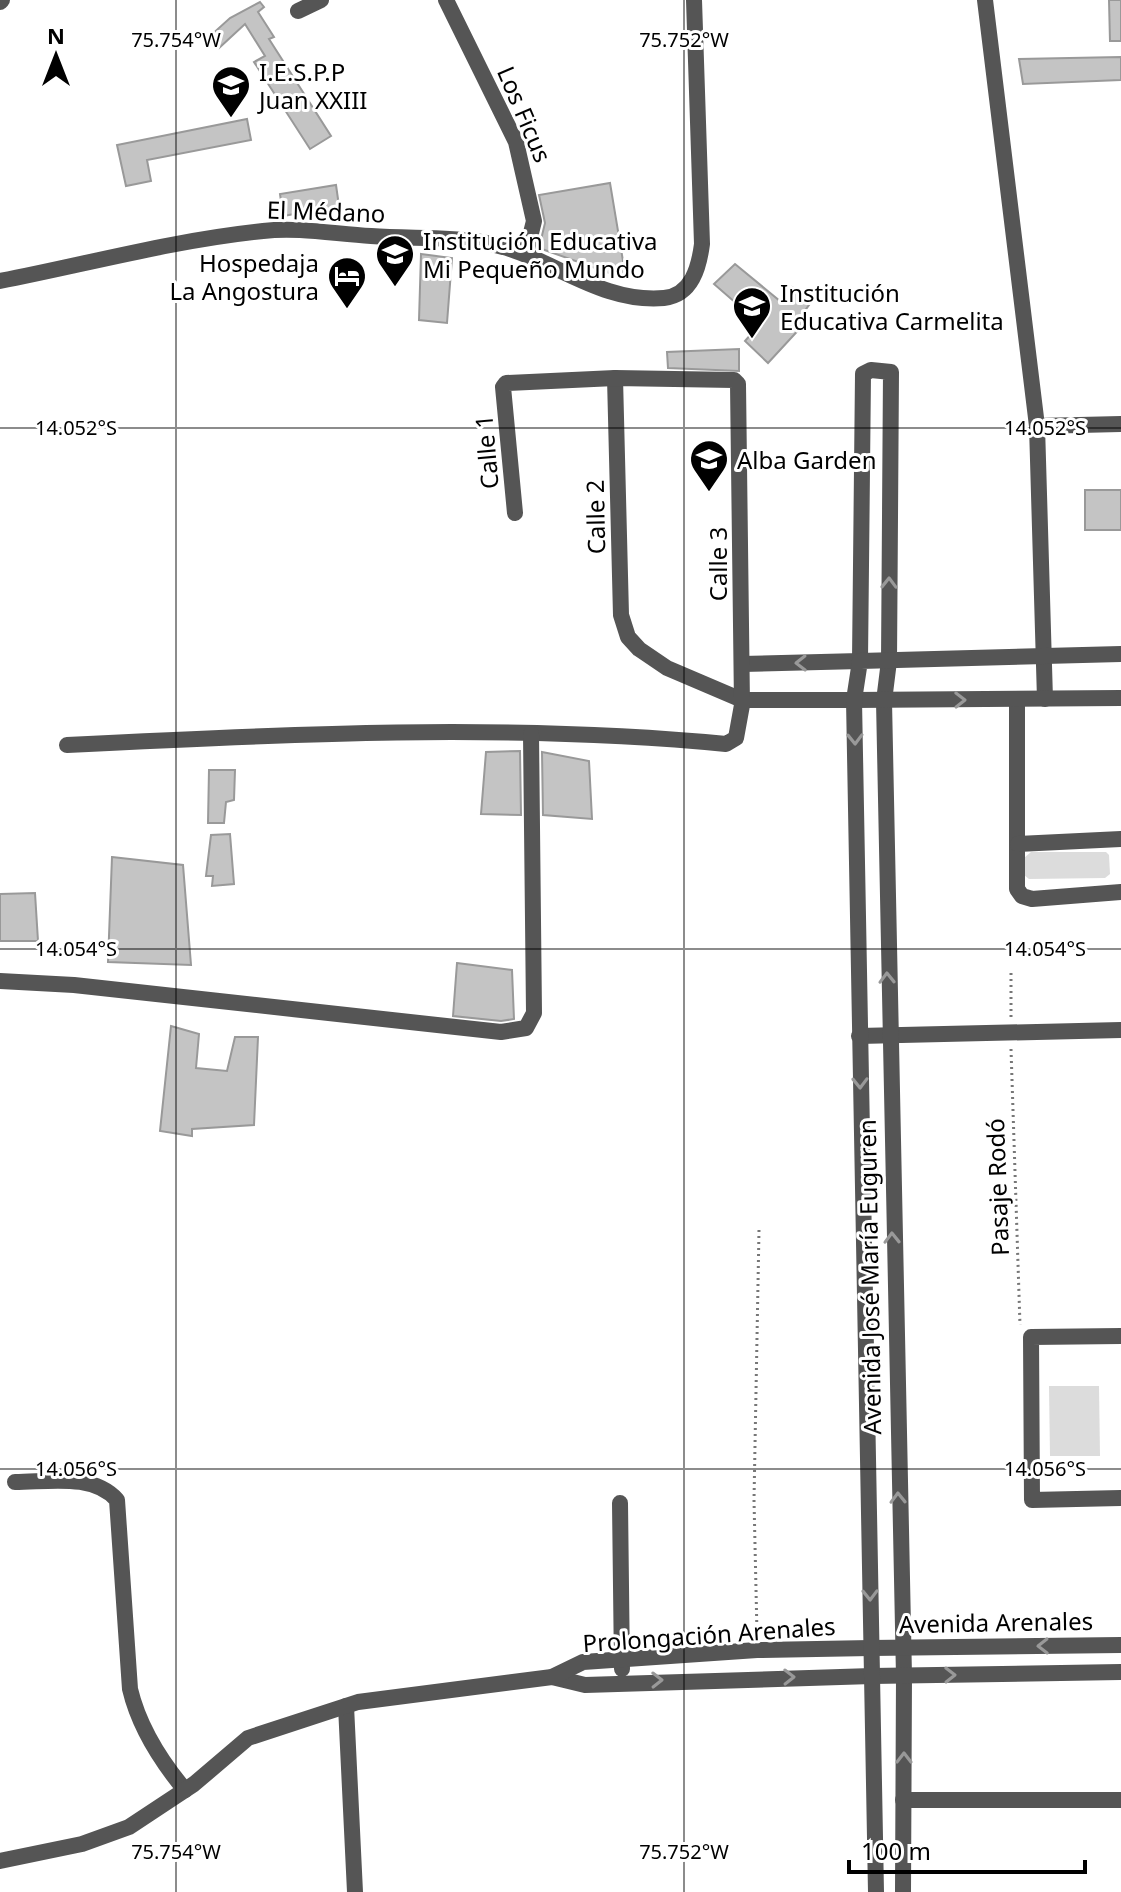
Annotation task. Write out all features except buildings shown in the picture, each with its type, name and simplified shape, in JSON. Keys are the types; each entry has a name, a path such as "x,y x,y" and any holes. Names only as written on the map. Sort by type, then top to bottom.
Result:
{"street":[{"path":"298,11 321,0"},
{"name":"Los Ficus","path":"446,0 516,142 534,221 526,253"},
{"name":"El Médano","path":"0,281 223,237 289,230 453,239 526,253 584,283 635,298 669,298 690,284 700,262 702,244 694,0"},
{"path":"985,0 1037,426 1045,699"},
{"name":"Avenida José María Euguren","path":"876,1892 854,700 860,661 863,374 871,370 891,372 889,661 884,701 888,1034 904,1648 903,1892"},
{"name":"Calle 3","path":"67,745 248,736 531,734 626,734 726,744 740,732 742,700 740,393 734,380 615,378"},
{"name":"Calle 1","path":"515,513 503,387 511,381 615,378"},
{"name":"Calle 2","path":"615,378 621,615 628,637 639,649 667,668 742,700"},
{"path":"1037,426 1121,424"},
{"path":"861,522 890,521"},
{"path":"742,664 1121,654"},
{"path":"742,700 1121,698"},
{"path":"1017,699 1017,889 1022,896 1032,899 1121,892"},
{"path":"0,981 74,985 501,1032 526,1028 534,1013 531,734"},
{"path":"1018,844 1121,839"},
{"path":"859,1036 1121,1030"},
{"path":"1121,1336 1031,1337 1032,1500 1121,1498"},
{"path":"15,1482 91,1482 107,1489 117,1500 130,1689 137,1716 185,1790"},
{"path":"620,1503 621,1681"},
{"name":"Avenida Arenales","path":"871,1648 1121,1645"},
{"name":"Prolongación Arenales","path":"552,1677 583,1662 622,1658 757,1650 871,1648"},
{"path":"872,1676 1121,1672"},
{"name":"Prolongación Arenales","path":"0,1861 46,1853 111,1834 185,1790 248,1738 346,1706 430,1690 552,1677 585,1685 621,1681 872,1676"},
{"path":"346,1706 355,1892"},
{"path":"903,1800 1121,1800"}],"path":[{"name":"Pasaje Rodó","path":"1011,972 1019,1323 1031,1337"},
{"path":"757,1650 754,1500 759,1230"}],"shaded area":[{"path":"1031,852 1106,852 1109,855 1110,874 1105,878 1029,879 1024,875 1024,858"},
{"path":"1049,1386 1099,1386 1100,1456 1050,1456"}],"place":[{"name":"I.E.S.P.P Juan XXIII","path":"231,119"},
{"name":"Institución Educativa Mi Pequeño Mundo","path":"395,288"},
{"name":"Hospedaja La Angostura","path":"347,310"},
{"name":"Institución Educativa Carmelita","path":"752,340"},
{"name":"Alba Garden","path":"709,493"}]}
